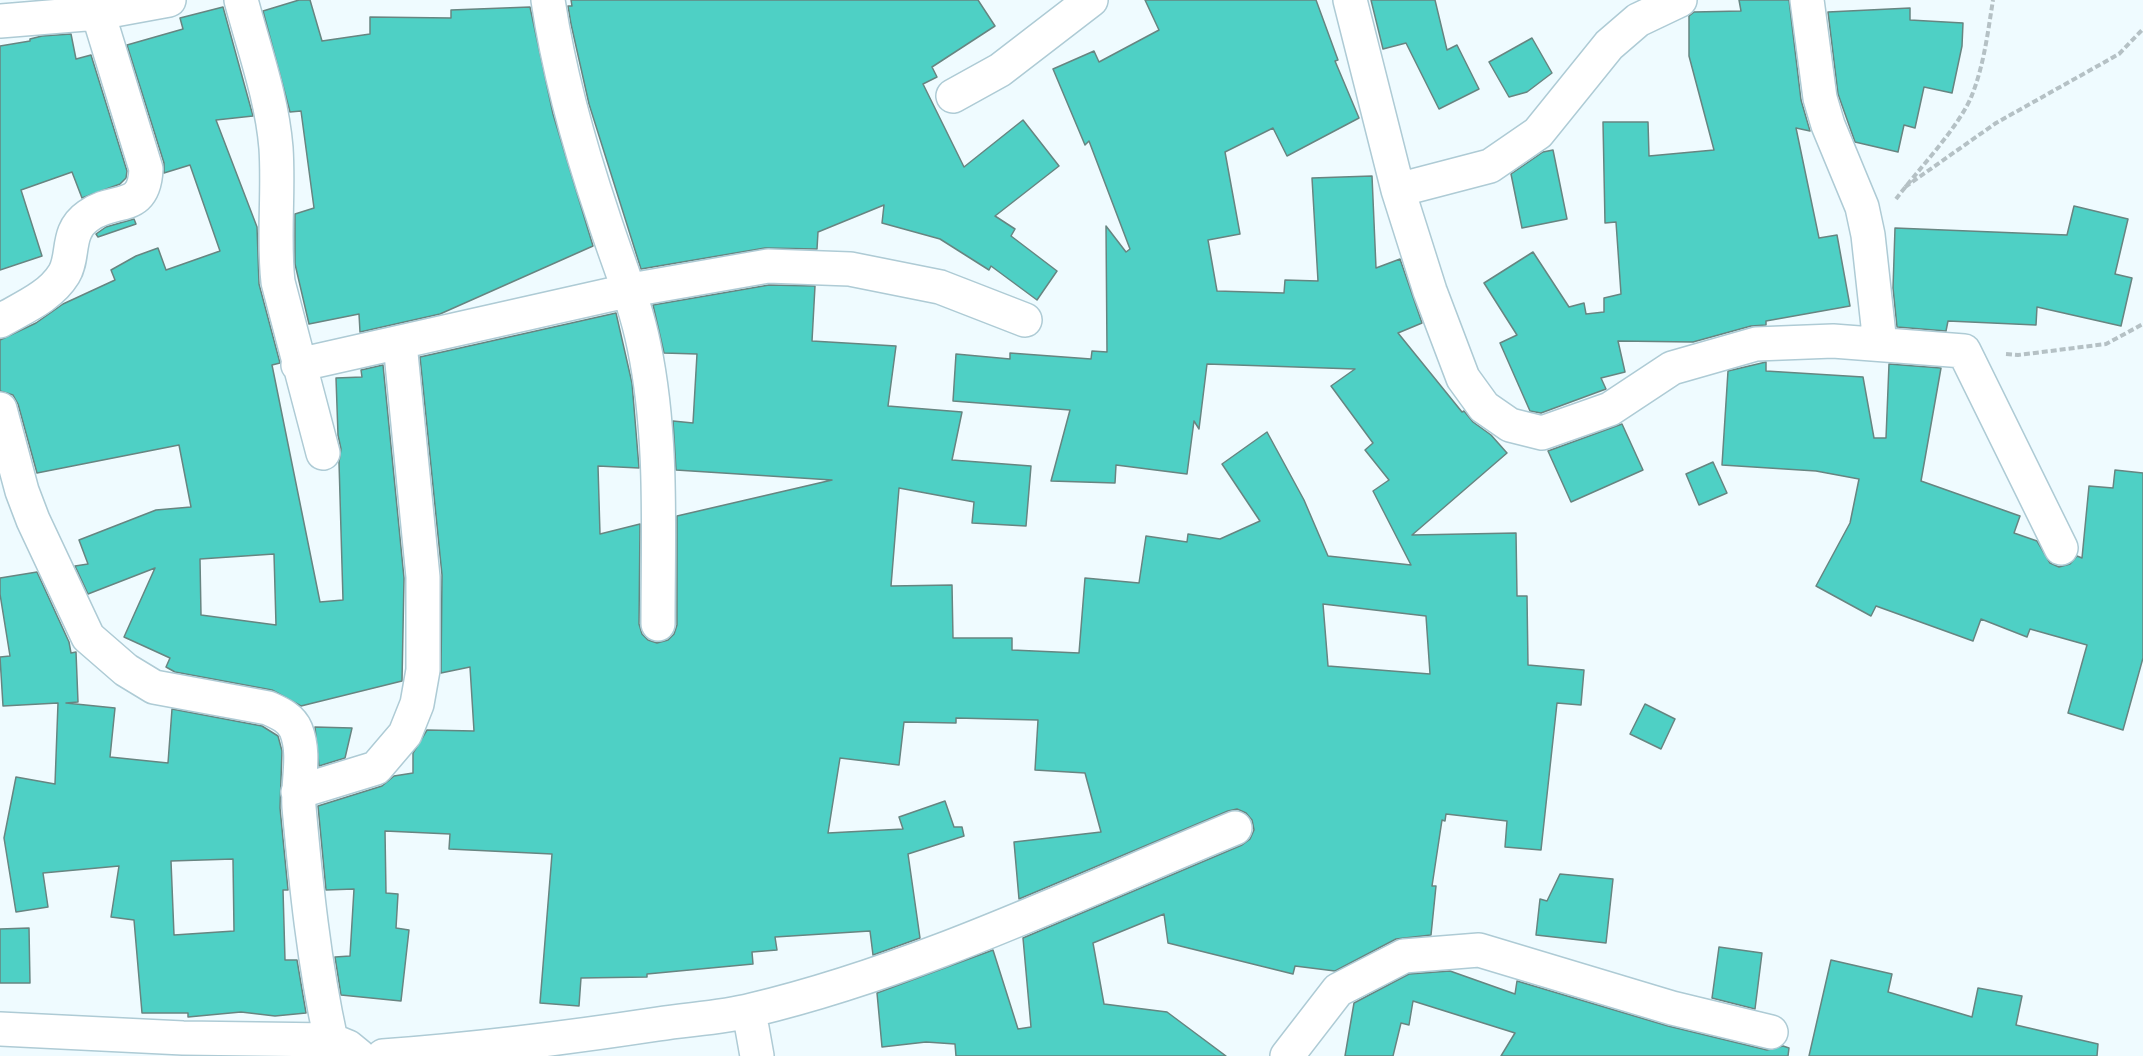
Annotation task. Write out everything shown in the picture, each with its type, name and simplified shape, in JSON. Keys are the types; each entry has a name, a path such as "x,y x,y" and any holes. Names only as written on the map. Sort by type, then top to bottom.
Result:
{"street":[{"path":"0,21 98,13 169,0"},
{"path":"241,0 272,113 277,176 275,254 278,282 323,453"},
{"path":"548,0 571,111 589,174 631,290 653,399 658,484 658,624"},
{"path":"953,96 1000,70 1091,0"},
{"path":"1350,0 1398,190 1430,291 1463,378 1484,407 1510,425 1542,433 1610,410 1672,368 1756,344 1833,341 1964,351 2061,548"},
{"path":"1398,190 1490,166 1538,133 1609,45 1638,20 1680,0"},
{"path":"1807,0 1820,98 1827,125 1862,207 1868,235 1880,344"},
{"path":"0,321 33,302 58,282 65,273 71,237 87,216 134,200 145,186 146,169 98,13"},
{"path":"298,365 631,290 768,266 850,269 940,287 1025,320"},
{"path":"298,792 342,781 376,768 405,734 417,704 423,670 423,577 400,343"},
{"path":"0,409 22,491 33,520 88,637 126,670 154,687 268,708 285,716 296,728 302,753 298,792 305,878 322,998 331,1040"},
{"path":"383,1056 479,1049 583,1046 749,1011 826,991 910,962 1235,828"},
{"path":"1287,1056 1338,990 1404,956 1479,950 1672,1008 1771,1032"},
{"path":"749,1011 757,1056"},
{"path":"0,1029 183,1038 331,1040 348,1047 359,1056"}],"path":[{"path":"1868,235 1946,136 1972,97 1993,0"},
{"path":"1905,187 1996,123 2119,54 2143,29"},
{"path":"1964,351 2018,355 2106,344 2143,325"}],"building":[{"path":"299,0 310,0 322,41 370,34 370,17 451,18 451,10 530,7 553,114 593,246 440,314 360,332 359,314 309,324 295,264 295,214 314,208 301,111 290,112 263,11"},
{"path":"571,0 978,0 995,26 932,67 937,77 923,84 964,167 1023,120 1059,166 995,216 1015,229 1011,236 1057,271 1037,300 991,266 989,270 940,239 882,223 884,205 818,232 817,249 765,248 641,269 589,104 571,24 568,6 572,6"},
{"path":"1145,0 1316,0 1338,60 1335,61 1359,118 1287,156 1273,128 1225,152 1240,234 1208,240 1217,291 1284,293 1285,280 1318,281 1312,178 1372,176 1376,268 1400,259 1422,323 1398,333 1462,412 1464,411 1473,422 1491,435 1507,453 1412,535 1516,533 1517,596 1527,596 1528,665 1584,670 1581,705 1557,703 1541,850 1505,847 1507,821 1446,814 1445,821 1442,820 1432,886 1436,886 1431,935 1396,939 1335,971 1295,966 1293,974 1168,943 1164,914 1093,943 1104,1004 1167,1012 1226,1056 956,1056 955,1044 926,1042 882,1047 877,993 993,950 1018,1029 1031,1027 1023,938 1242,845 1250,839 1254,830 1252,820 1246,813 1237,809 1228,811 1019,899 1014,842 1101,832 1085,773 1035,770 1038,720 956,718 956,723 904,722 899,765 840,758 828,833 903,829 899,817 945,801 954,827 962,827 964,836 908,854 920,938 873,955 870,931 775,937 777,950 752,952 753,964 647,974 647,977 581,978 579,1006 540,1003 552,854 449,849 450,834 385,831 386,893 398,894 396,928 409,930 401,1001 341,995 335,957 350,956 354,889 326,890 318,806 382,786 394,776 413,773 413,753 427,730 474,731 470,667 441,673 442,575 420,357 616,313 632,383 639,468 598,466 600,534 640,524 639,624 642,634 648,640 657,643 668,640 674,634 677,625 677,516 832,480 676,470 673,421 693,423 697,354 664,353 653,305 769,285 815,286 812,341 896,346 888,406 962,412 952,460 1031,466 1026,526 972,523 974,502 899,488 891,586 952,585 953,638 1012,638 1012,650 1079,653 1085,578 1139,583 1146,536 1187,542 1188,534 1220,539 1260,521 1222,464 1267,432 1304,500 1328,556 1411,565 1373,491 1389,480 1365,450 1373,443 1331,386 1355,369 1207,364 1199,429 1194,421 1187,474 1116,465 1115,483 1051,481 1070,410 953,401 956,354 1010,359 1010,353 1091,359 1092,351 1107,352 1106,226 1126,252 1130,249 1089,141 1085,145 1053,69 1094,51 1099,62 1159,30","holes":["1323,604 1426,616 1430,674 1328,666"]},
{"path":"1371,0 1435,0 1447,50 1457,45 1479,89 1439,109 1406,43 1383,49"},
{"path":"1739,0 1789,0 1801,100 1810,131 1796,128 1819,238 1837,235 1850,306 1766,321 1766,325 1751,326 1693,342 1618,341 1625,372 1601,378 1606,389 1541,413 1530,411 1500,343 1517,335 1484,283 1533,252 1569,307 1584,303 1586,314 1604,312 1604,298 1621,294 1616,222 1605,223 1603,122 1648,122 1649,156 1714,150 1689,56 1689,16 1694,12 1741,11"},
{"path":"223,7 253,116 216,120 257,227 259,284 280,363 272,365 320,602 343,600 339,462 341,449 338,435 336,378 362,377 361,370 383,365 404,578 402,681 301,706 272,690 175,672 166,667 170,658 124,637 155,568 88,594 75,566 88,564 79,540 156,510 191,507 179,445 37,473 18,404 13,395 0,391 0,340 36,323 63,304 115,280 111,270 136,256 158,248 166,270 220,251 190,165 164,173 164,163 127,45 183,29 180,18","holes":["274,554 276,625 201,615 200,559"]},
{"path":"1910,8 1910,20 1963,23 1962,46 1952,93 1924,87 1915,128 1904,125 1898,152 1855,142 1838,94 1828,12"},
{"path":"71,34 76,59 91,55 127,171 126,178 120,184 82,198 72,172 21,190 42,256 0,270 0,46 30,41 30,39 42,36"},
{"path":"1532,38 1552,73 1527,92 1509,97 1489,62"},
{"path":"1553,150 1567,219 1522,228 1511,174 1543,152"},
{"path":"2074,206 2128,219 2115,274 2132,278 2121,326 2037,307 2036,325 1948,321 1946,331 1897,327 1893,288 1895,228 2067,235"},
{"path":"134,219 136,224 98,237 96,234 106,227"},
{"path":"1766,362 1766,371 1863,377 1874,438 1886,438 1889,364 1941,368 1921,481 2020,516 2014,533 2037,541 2050,563 2059,567 2070,564 2077,556 2082,558 2089,486 2113,488 2115,470 2143,473 2143,658 2123,730 2068,713 2087,645 2030,629 2027,637 1981,619 1973,641 1876,606 1871,616 1816,586 1850,523 1859,479 1816,471 1722,465 1728,371"},
{"path":"1622,424 1643,470 1571,502 1548,451"},
{"path":"1713,462 1727,493 1699,505 1686,474"},
{"path":"37,572 69,642 71,653 76,652 78,702 66,703 115,708 110,757 168,763 172,709 262,726 278,736 282,751 280,808 288,890 283,890 285,960 297,960 306,1013 275,1016 241,1012 188,1017 188,1013 142,1013 134,920 111,917 119,866 43,873 48,907 16,912 4,838 16,777 55,784 58,703 3,706 0,657 10,656 0,594 0,578","holes":["233,859 234,931 174,935 171,861"]},
{"path":"1645,704 1675,719 1661,749 1630,734"},
{"path":"315,727 352,728 345,758 319,766"},
{"path":"1560,874 1613,879 1606,943 1536,935 1540,899 1547,901"},
{"path":"29,928 30,983 0,983 0,929"},
{"path":"1719,947 1762,953 1755,1009 1712,998"},
{"path":"1831,960 1892,974 1888,992 1972,1017 1978,988 2022,996 2016,1025 2098,1044 2097,1056 1809,1056"},
{"path":"1450,971 1515,994 1517,981 1668,1026 1767,1050 1783,1046 1789,1048 1788,1056 1501,1056 1515,1033 1413,1001 1409,1025 1401,1023 1393,1056 1345,1056 1354,1003 1409,974"}]}
